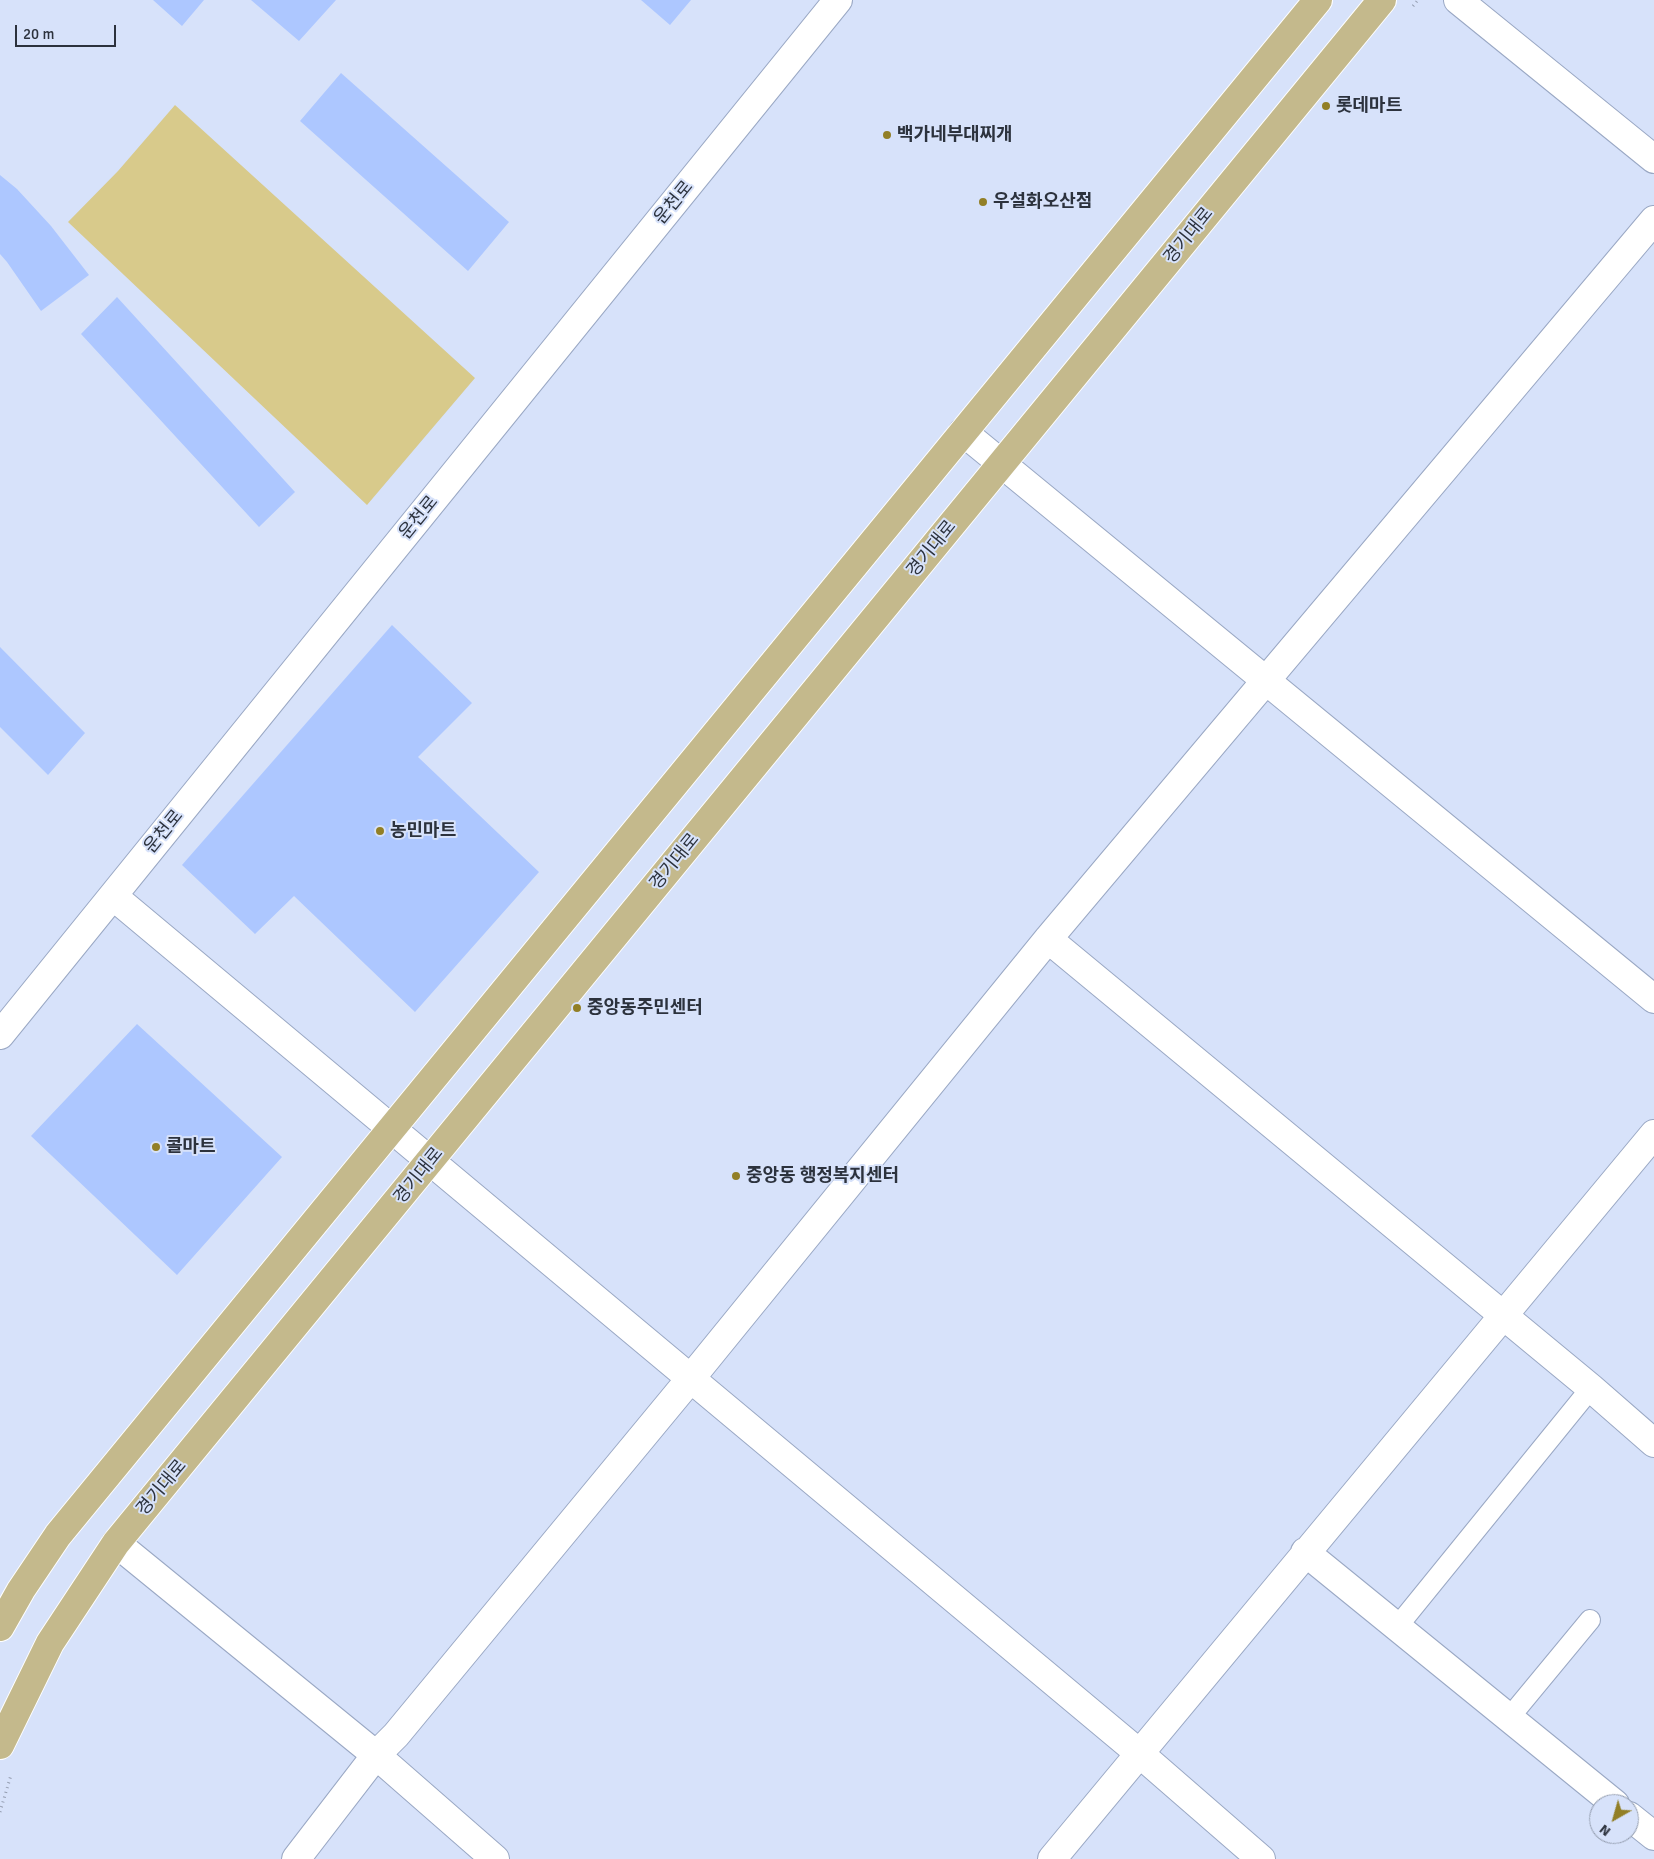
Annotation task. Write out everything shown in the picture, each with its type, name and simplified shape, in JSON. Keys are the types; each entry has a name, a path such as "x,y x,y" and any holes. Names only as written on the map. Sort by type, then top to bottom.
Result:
{"main road":[{"path":"0,1627 21,1590 58,1535 1318,0"},
{"name":"경기대로","path":"0,1745 50,1643 116,1543 1382,0"}],"street":[{"name":"운천로","path":"0,1035 838,0"},
{"path":"1458,0 1654,159"},
{"path":"296,1859 376,1755 396,1735 691,1378 1048,939 1654,220"},
{"path":"964,432 1654,999"},
{"path":"113,896 1139,1753 1261,1859"},
{"path":"1048,939 1591,1388 1654,1443"},
{"path":"1052,1859 1654,1134"},
{"path":"116,1543 376,1755 496,1859"},
{"path":"1305,1552 1603,1794"},
{"path":"1639,1824 1654,1836"}],"lane":[{"path":"1397,1627 1591,1388"},
{"path":"1509,1718 1590,1620"}],"shaded area":[{"path":"175,105 475,378 367,505 68,222 118,171"}],"building":[{"path":"153,0 204,0 182,26"},
{"path":"251,0 336,0 299,41"},
{"path":"641,0 691,0 670,25"},
{"path":"341,73 509,222 468,271 300,121"},
{"path":"0,175 17,189 51,226 89,275 41,311 0,254"},
{"path":"117,297 295,492 259,527 81,334"},
{"path":"392,625 472,703 418,757 539,872 415,1012 294,896 255,934 182,865"},
{"path":"0,647 85,733 48,775 0,727"},
{"name":"콜마트","path":"137,1024 282,1157 177,1275 31,1136"}],"place":[{"name":"롯데마트","path":"1326,106"},
{"name":"백가네부대찌개","path":"887,135"},
{"name":"우설화오산점","path":"983,202"},
{"name":"농민마트","path":"380,831"},
{"name":"중앙동주민센터","path":"577,1008"},
{"name":"콜마트","path":"156,1147"},
{"name":"중앙동 행정복지센터","path":"736,1176"}]}
